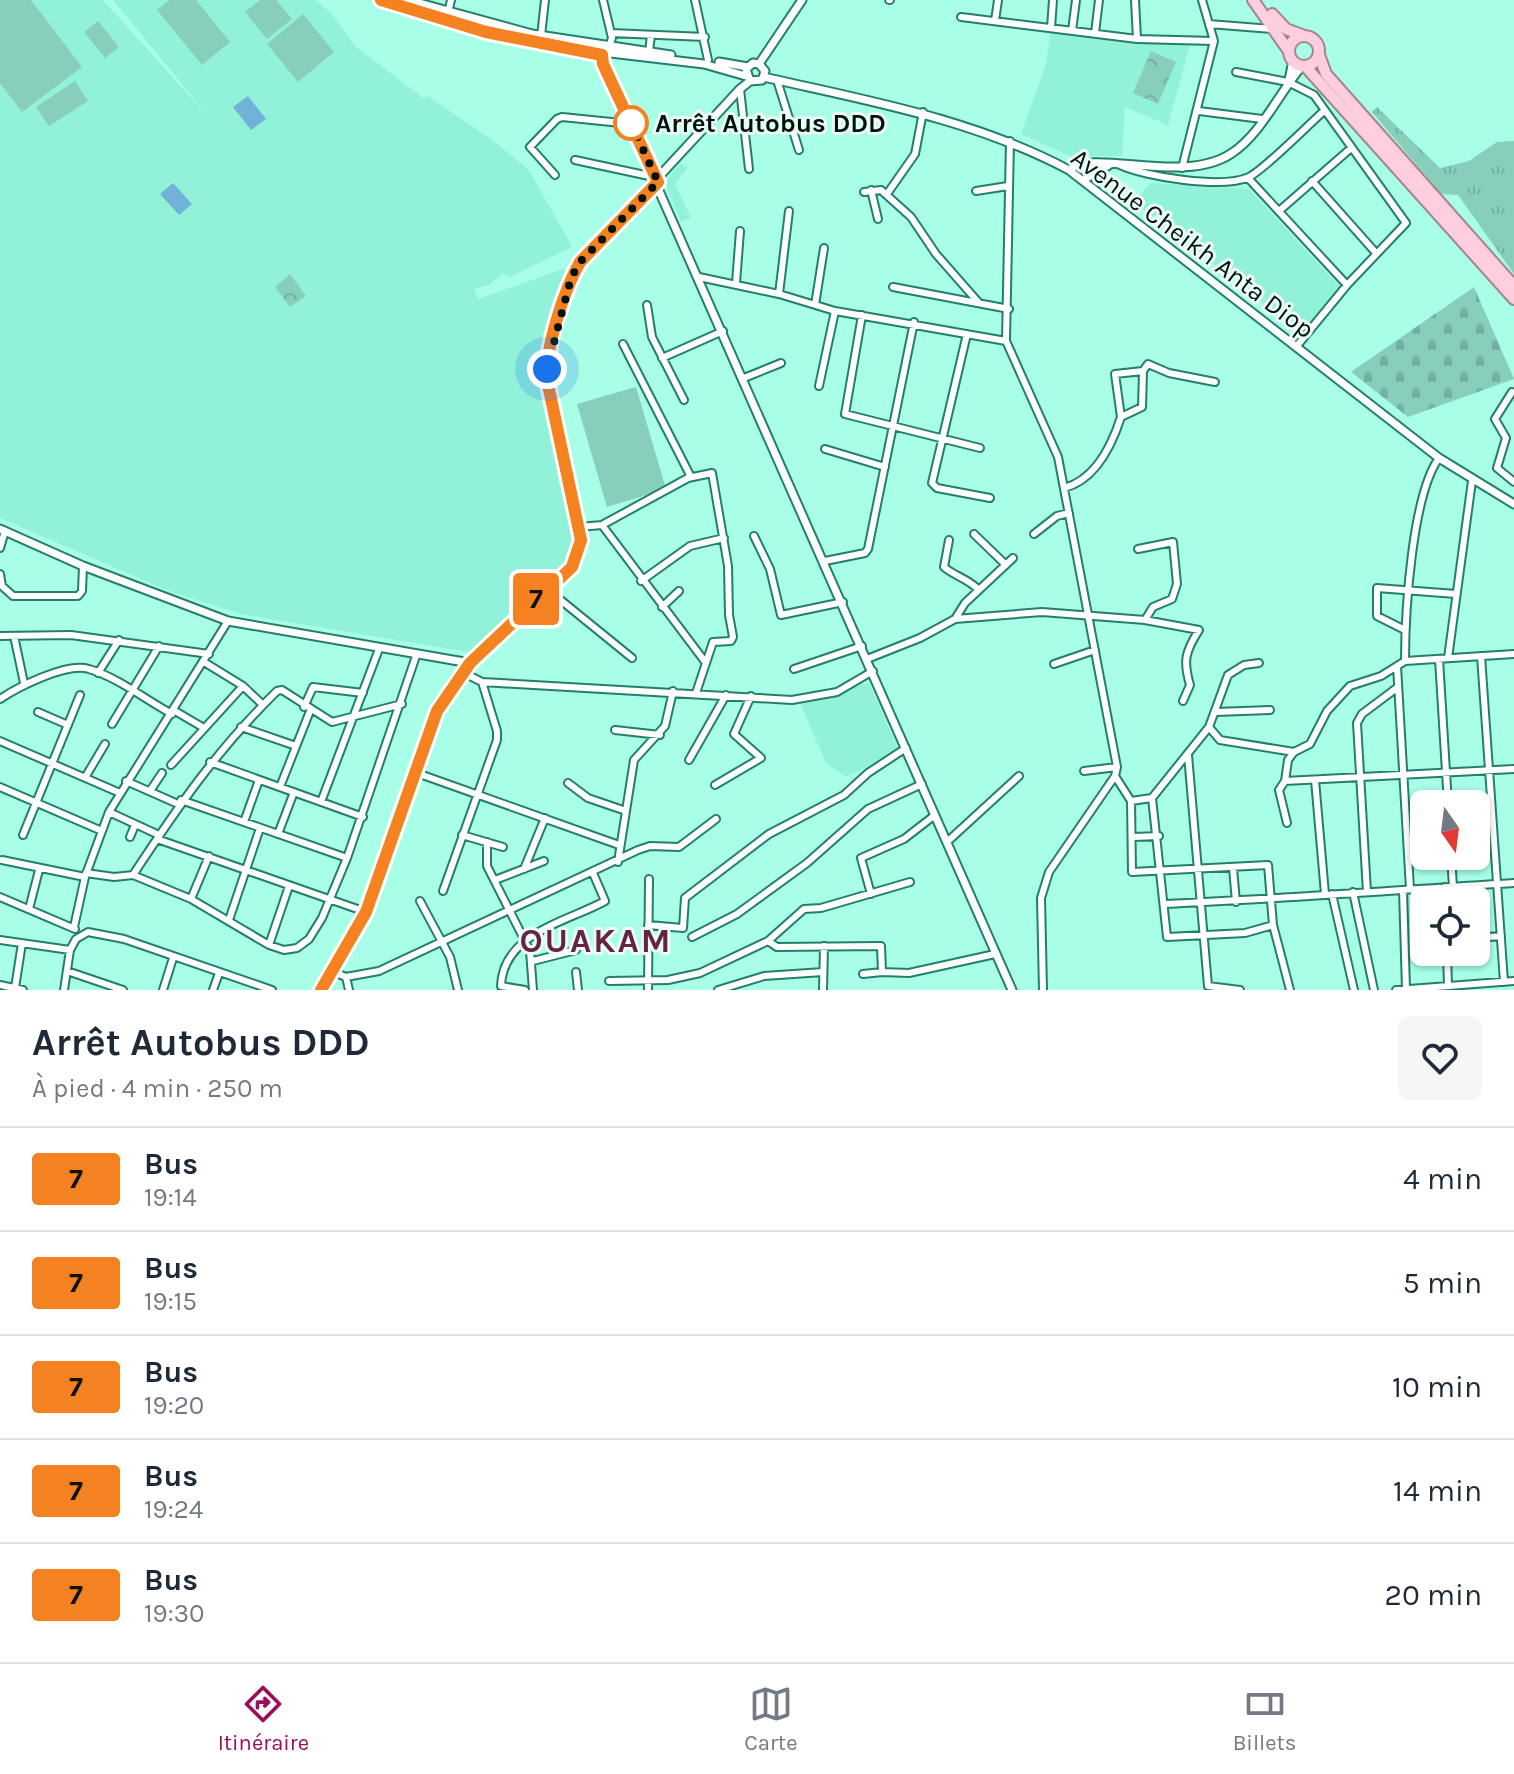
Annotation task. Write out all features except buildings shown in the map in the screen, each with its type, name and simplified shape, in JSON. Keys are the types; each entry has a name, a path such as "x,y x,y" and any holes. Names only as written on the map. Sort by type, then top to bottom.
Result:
{"highway":[{"path":"1253,0 1297,61 1514,299"},
{"path":"1261,0 1284,28 1316,41 1326,74 1514,286"},
{"path":"1297,61 1290,44 1302,35"},
{"path":"1297,61 1319,55"}],"street":[{"path":"381,0 486,32 602,55 704,64 756,82 764,77 765,71 759,64"},
{"path":"408,0 541,36 748,67 759,64 802,0"},
{"path":"448,13 451,0"},
{"path":"541,36 545,0"},
{"path":"602,55 610,46 611,33 603,0"},
{"path":"695,0 708,60"},
{"path":"995,21 998,0"},
{"path":"1051,28 1053,0"},
{"path":"1072,31 1076,0"},
{"path":"1095,33 1099,0"},
{"path":"1135,0 1137,39"},
{"path":"1182,168 1199,111 1214,41 1202,0"},
{"path":"961,17 1137,39 1214,41"},
{"path":"1209,24 1276,29"},
{"path":"611,33 705,37"},
{"path":"633,49 635,34"},
{"path":"649,52 651,35"},
{"path":"602,55 1012,990"},
{"path":"1069,170 1087,162 1182,168 1206,166 1235,152 1288,82 1297,61"},
{"path":"321,990 366,912 437,711 470,663 572,567 578,555 579,527 547,380 548,356 571,278 580,262 740,89 748,78 748,67"},
{"path":"1236,72 1288,82 1314,95 1406,223 1347,285 1296,347"},
{"name":"Avenue Cheikh Anta Diop","path":"764,77 923,112 1010,141 1085,179 1439,458 1472,481 1513,501"},
{"path":"777,80 799,150"},
{"path":"740,89 749,169"},
{"path":"1199,111 1262,119"},
{"path":"1120,165 1140,174 1205,182 1248,178 1324,111"},
{"path":"887,194 915,154 923,112"},
{"path":"555,175 530,147 557,119 631,124"},
{"path":"1010,141 1006,341 1048,431 1064,488 1117,767 1115,776 1049,872 1041,898 1043,990"},
{"path":"1279,211 1350,149"},
{"path":"575,160 657,180"},
{"path":"1085,179 1109,165"},
{"path":"1248,178 1347,285"},
{"path":"1312,181 1376,253"},
{"path":"976,191 1008,186"},
{"path":"878,219 868,191 887,194 911,217 928,243 979,303"},
{"path":"779,294 789,211"},
{"path":"736,283 740,231"},
{"path":"815,305 824,248"},
{"path":"699,277 736,283 835,311 914,322 1006,341"},
{"path":"893,287 1009,309"},
{"path":"647,305 650,330 684,400"},
{"path":"819,386 835,311"},
{"path":"862,315 845,414 980,448"},
{"path":"825,561 865,553 914,322"},
{"path":"662,358 723,331"},
{"path":"967,334 934,486 990,498"},
{"path":"623,344 691,477"},
{"path":"744,378 781,363"},
{"path":"1121,417 1142,407 1143,371 1148,364 1169,373 1215,382"},
{"path":"1064,488 1080,483 1112,445 1121,417 1115,374 1143,371"},
{"path":"1512,392 1495,419 1506,438 1514,441"},
{"path":"1506,438 1497,466 1514,482"},
{"path":"825,449 885,467"},
{"path":"1405,661 1405,630 1426,480 1439,458"},
{"path":"579,527 602,525 691,477 712,473 724,538 733,640 713,642 696,693"},
{"path":"1448,658 1472,481"},
{"path":"1034,534 1057,516 1069,513"},
{"path":"602,525 641,581 706,663"},
{"path":"0,548 3,530 83,566 228,621 470,663"},
{"path":"974,534 1006,565"},
{"path":"754,536 770,569 781,615 843,602"},
{"path":"641,581 690,546 724,538"},
{"path":"949,540 944,567 955,576 967,577 979,590"},
{"path":"1138,549 1173,542 1177,570 1172,599 1153,607 1145,620"},
{"path":"867,659 920,638 955,619 979,590 1013,558"},
{"path":"0,574 2,586 13,596 78,596 82,591 83,566"},
{"path":"1405,630 1377,616 1377,588 1456,594"},
{"path":"547,589 632,658"},
{"path":"662,607 679,591"},
{"path":"955,619 1028,612 1145,620 1199,630 1184,656 1184,669 1190,685 1183,701"},
{"path":"74,927 85,875 109,812 228,621"},
{"path":"0,636 71,635 209,654"},
{"path":"14,636 24,683"},
{"path":"98,673 119,640"},
{"path":"112,724 159,646"},
{"path":"794,669 862,646"},
{"path":"321,802 379,649"},
{"path":"1054,664 1095,650"},
{"path":"1287,823 1279,790 1285,781 1288,760 1294,752 1310,744 1327,711 1350,686 1405,661 1514,654"},
{"path":"2,860 39,870 114,877 133,875 191,899 269,945 284,950 297,948 309,939 347,858 416,656"},
{"path":"1481,656 1504,982"},
{"path":"1439,659 1447,790"},
{"path":"204,662 243,686 263,705"},
{"path":"1131,801 1152,798 1188,755 1209,727 1228,675 1244,665 1259,663"},
{"path":"1397,666 1403,775 1406,989"},
{"path":"0,686 2,698 24,683 80,668 98,673 204,728"},
{"path":"462,672 482,682 813,699 837,692 873,671"},
{"path":"443,891 497,731 482,682"},
{"path":"171,765 243,686"},
{"path":"280,787 313,687 363,693"},
{"path":"1367,892 1359,719 1398,687"},
{"path":"133,875 210,762 279,690 332,722 402,704"},
{"path":"618,862 634,760 660,735 673,691"},
{"path":"23,835 80,695"},
{"path":"689,760 726,695"},
{"path":"715,785 761,758 734,734 751,696"},
{"path":"1216,712 1270,710"},
{"path":"38,712 68,725"},
{"path":"241,727 296,746"},
{"path":"1209,727 1220,740 1294,752"},
{"path":"615,730 660,735"},
{"path":"0,741 120,793"},
{"path":"86,776 105,744"},
{"path":"648,925 683,928 685,898 769,834 844,795 868,773 906,748"},
{"path":"1188,755 1208,986 1240,990"},
{"path":"210,762 363,817"},
{"path":"1084,771 1117,767"},
{"path":"1285,781 1514,769"},
{"path":"414,772 619,845"},
{"path":"150,791 162,773"},
{"path":"947,842 1019,776"},
{"path":"1115,776 1131,801 1132,872 1268,865 1273,925 1290,990"},
{"path":"244,822 259,780"},
{"path":"1315,780 1329,894 1354,990"},
{"path":"126,781 347,858"},
{"path":"568,783 588,798 626,811"},
{"path":"692,937 737,914 807,863 868,809 922,784"},
{"path":"0,787 102,831"},
{"path":"278,834 294,792"},
{"path":"1152,798 1159,836 1167,937 1245,933 1273,925"},
{"path":"109,812 158,837 366,912"},
{"path":"871,894 861,858 904,839 935,815"},
{"path":"524,869 545,818"},
{"path":"331,971 346,977 379,971 650,846 679,847 716,819"},
{"path":"130,837 135,825"},
{"path":"229,920 260,828"},
{"path":"462,835 503,847"},
{"path":"1133,837 1159,836"},
{"path":"487,842 486,861 512,909 533,961 533,990"},
{"path":"191,899 209,856"},
{"path":"495,880 544,861"},
{"path":"1233,868 1236,902"},
{"path":"29,909 39,870"},
{"path":"525,990 503,988 500,984 508,962 525,939 605,901 593,873"},
{"path":"648,990 649,879"},
{"path":"609,981 648,981 700,973 768,941 804,909 821,908 910,882"},
{"path":"1468,886 1514,883"},
{"path":"269,945 289,886"},
{"path":"1165,904 1269,901 1410,889"},
{"path":"1353,892 1374,990"},
{"path":"0,897 74,927 80,935"},
{"path":"420,901 450,957 458,990"},
{"path":"80,935 102,933 272,990"},
{"path":"64,990 70,950 80,935"},
{"path":"1490,937 1501,936"},
{"path":"0,940 70,950"},
{"path":"768,941 777,947 881,946 882,972"},
{"path":"15,988 22,943"},
{"path":"823,990 824,946"},
{"path":"533,961 576,950"},
{"path":"863,974 909,973 995,954"},
{"path":"163,990 173,958"},
{"path":"1447,966 1448,986"},
{"path":"67,971 109,988 123,990"},
{"path":"576,972 578,990"},
{"path":"718,990 764,976 823,972"},
{"path":"213,990 219,973"},
{"path":"346,977 349,990"},
{"path":"1396,990 1514,981"},
{"path":"0,985 23,990"}],"shaded area":[{"path":"0,0 103,0 208,116 113,0 315,0 331,13 355,46 423,98 428,96 492,140 529,170 572,247 510,277 503,273 489,285 474,289 478,299 563,269 568,273 544,359 538,364 573,533 570,553 559,569 474,653 240,614 164,589 0,518"},
{"path":"1051,28 1190,45 1168,125 1125,107 1122,156 1070,156 1021,134 1046,64"},
{"path":"248,96 266,119 251,130 233,107"},
{"path":"680,163 688,168 675,184 691,218 681,222 665,182"},
{"path":"173,183 192,204 179,215 160,194"},
{"path":"1151,183 1249,189 1340,287 1301,333 1134,202"},
{"path":"869,683 899,751 846,777 826,763 800,703"}],"green space":[{"path":"0,0 31,0 82,67 22,112 0,83"},
{"path":"170,0 196,0 230,42 202,65 157,10"},
{"path":"260,0 276,0 292,19 267,39 245,12"},
{"path":"303,14 334,52 298,82 267,44"},
{"path":"98,21 119,47 105,58 84,32"},
{"path":"1151,51 1176,62 1158,104 1133,93"},
{"path":"75,81 88,101 49,126 36,107"},
{"path":"1377,107 1440,168 1469,161 1497,142 1514,141 1514,274 1458,195 1441,194 1372,112"},
{"path":"290,274 306,296 290,307 275,287"},
{"path":"1474,287 1514,379 1408,417 1351,372"},
{"path":"636,387 666,489 607,507 577,404"}],"bus line":[{"name":"7","path":"321,990 366,912 437,711 452,684 470,663 572,567 578,555 581,540 547,380 548,356 571,278 580,262 658,182 603,64 602,55 534,44 381,0"}],"place":[{"name":"Arrêt Autobus DDD","path":"631,123"}],"district":[{"name":"OUAKAM","path":"596,940"}],"route":[{"path":"547,369 571,278 580,262 658,182 631,123"}]}
